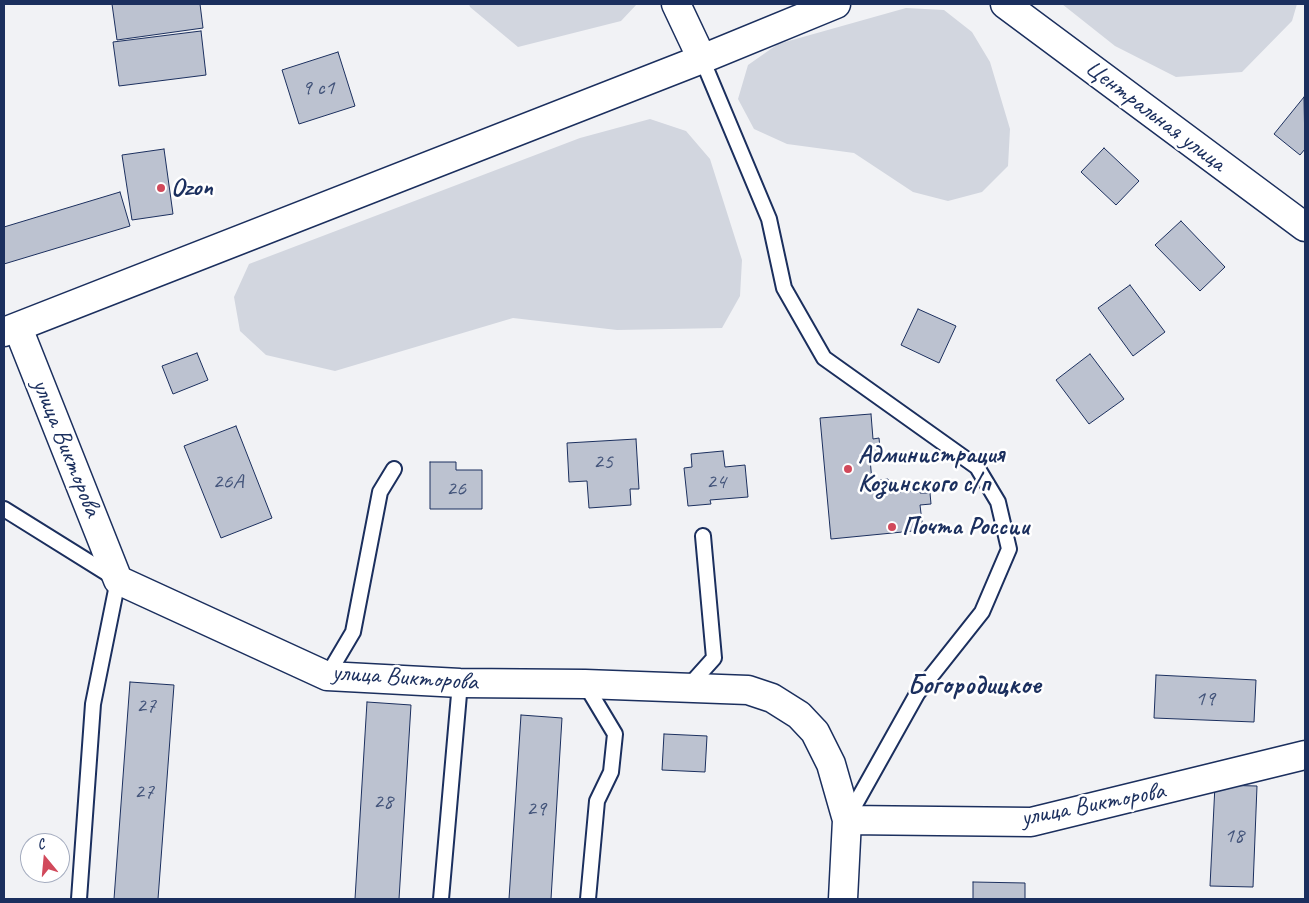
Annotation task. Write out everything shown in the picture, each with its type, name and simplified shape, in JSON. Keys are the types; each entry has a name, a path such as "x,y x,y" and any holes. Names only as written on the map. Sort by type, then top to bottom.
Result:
{"street":[{"path":"676,4 702,59"},
{"path":"11,330 702,59 836,4"},
{"name":"Центральная улица","path":"1005,4 1305,227"},
{"name":"улица Викторова","path":"11,330 118,580 328,676 460,683 585,684 748,690 772,698 799,715 815,732 832,764 847,820 844,899"},
{"name":"улица Викторова","path":"847,820 1031,822 1305,755"}],"lane":[{"path":"702,59 769,219 784,288 824,358 977,467 998,502 1008,548 982,612 917,694 847,820"},
{"path":"328,676 353,632 380,492 394,469"},
{"path":"4,509 118,580 93,704 79,899"},
{"path":"688,688 714,658 703,536"},
{"path":"441,899 460,683"},
{"path":"585,684 615,734 611,772 597,801 588,899"}],"shaded area":[{"path":"469,4 637,4 621,21 518,47 470,7"},
{"path":"1062,4 1297,4 1292,21 1242,72 1176,77 1115,46"},
{"path":"906,8 944,10 972,32 990,62 1010,129 1008,166 982,192 948,201 913,192 854,153 787,144 754,129 738,99 748,65 778,44"},
{"path":"650,119 686,131 710,159 742,260 740,296 722,328 617,330 513,318 335,371 266,355 240,331 234,297 249,264 580,138"}],"building":[{"path":"112,4 200,4 203,28 117,40"},
{"path":"201,31 206,75 119,86 113,42"},
{"path":"338,52 355,106 299,124 282,70"},
{"path":"1304,97 1305,149 1300,155 1274,134"},
{"path":"1104,148 1139,181 1116,205 1081,172"},
{"path":"164,149 173,214 132,220 122,155"},
{"path":"120,192 130,226 4,264 4,227"},
{"path":"1181,221 1225,267 1200,291 1155,245"},
{"path":"1130,285 1165,332 1133,356 1098,308"},
{"path":"918,309 956,326 939,363 901,345"},
{"path":"197,353 208,380 173,394 162,366"},
{"path":"1090,354 1124,399 1089,424 1056,380"},
{"name":"Администрация Козинского с/п","path":"871,414 873,439 879,438 881,458 870,459 872,481 888,479 889,493 919,490 920,493 930,493 931,504 920,505 923,530 831,539 820,418"},
{"path":"236,426 272,518 221,538 184,446"},
{"path":"636,439 639,489 630,489 631,505 589,508 587,481 569,482 567,443"},
{"path":"723,451 725,467 745,465 748,497 710,500 711,504 688,506 684,468 692,467 691,454"},
{"path":"430,462 456,462 456,470 482,470 482,509 430,509"},
{"path":"1156,675 1256,680 1254,722 1154,718"},
{"path":"130,682 174,685 158,899 114,899"},
{"path":"367,702 411,705 399,899 355,899"},
{"path":"521,715 562,718 551,899 509,899"},
{"path":"664,734 707,736 705,772 662,770"},
{"path":"1215,785 1257,786 1253,887 1210,886"},
{"path":"973,882 1025,883 1025,899 973,899"}],"place":[{"name":"Ozon","path":"161,188"},
{"name":"Администрация Козинского с/п","path":"848,469"},
{"name":"Почта России","path":"892,527"}],"district":[{"name":"Богородицкое","path":"974,686"}]}
